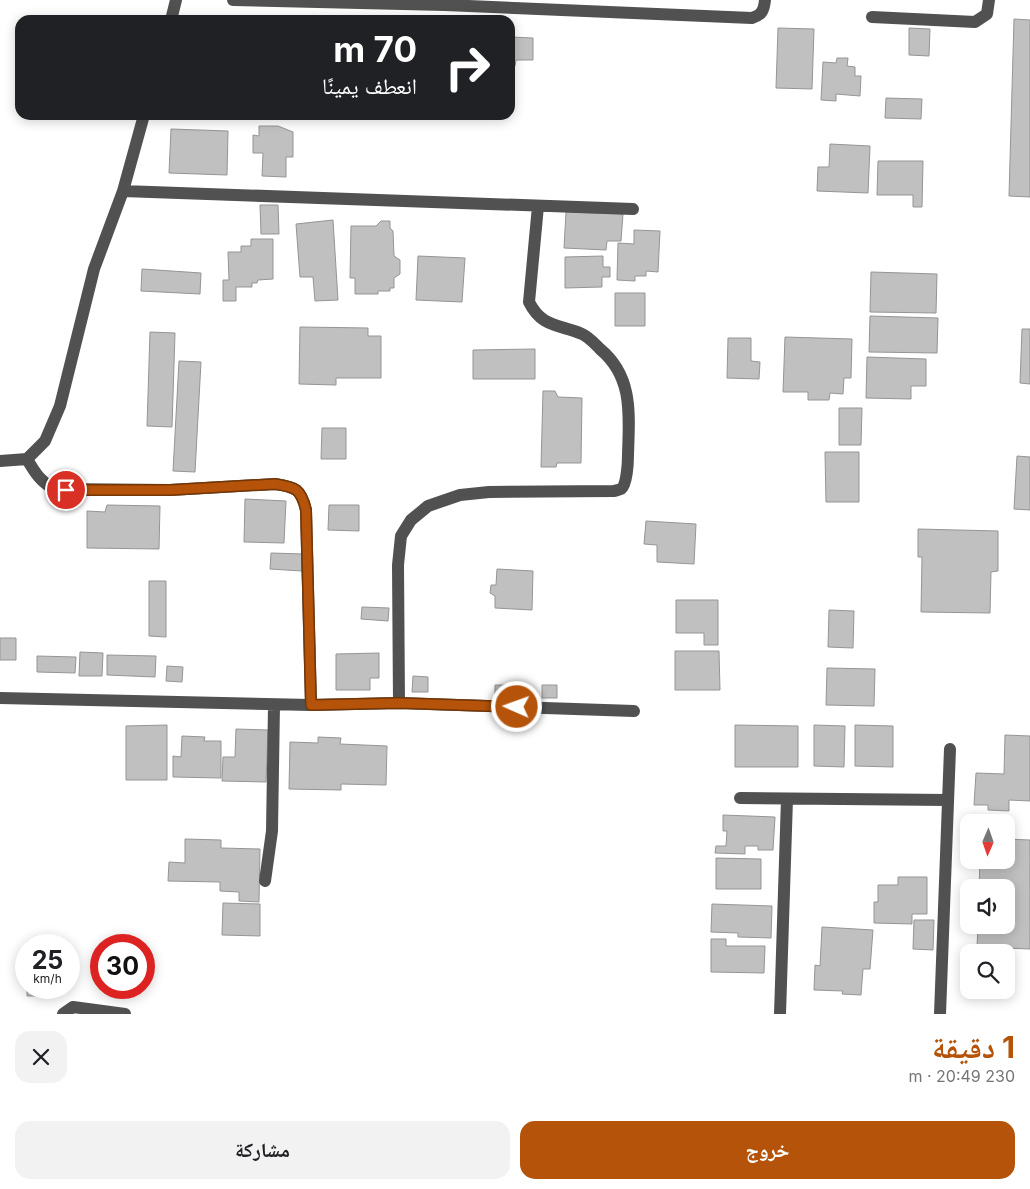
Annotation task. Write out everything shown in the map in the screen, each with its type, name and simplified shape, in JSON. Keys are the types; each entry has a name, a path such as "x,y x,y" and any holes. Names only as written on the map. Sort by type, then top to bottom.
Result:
{"street":[{"path":"172,15 176,0"},
{"path":"233,0 445,5 752,18 759,16 764,9 765,0"},
{"path":"872,17 975,22 987,14 989,0"},
{"path":"0,461 27,459 45,441 60,406 94,269 123,191 143,120"},
{"path":"123,191 634,209"},
{"path":"399,703 398,565 401,536 411,520 428,506 460,496 489,492 614,491 622,489 625,484 628,463 629,420 627,393 620,372 608,356 584,335 543,321 533,310 529,302 538,206"},
{"path":"27,459 43,483 54,490 170,490 275,484 293,486 303,496 306,510 311,705"},
{"path":"0,698 274,705 399,703 634,711"},
{"path":"265,881 272,831 274,705"},
{"path":"940,1014 950,748"},
{"path":"740,798 948,800"},
{"path":"780,1014 787,798"},
{"path":"63,1014 73,1007 125,1014"}],"building":[{"path":"1014,19 1030,20 1030,197 1009,196"},
{"path":"778,28 814,29 812,89 776,88"},
{"path":"909,28 930,29 929,56 909,55"},
{"path":"515,37 533,38 533,60 516,60 515,66"},
{"path":"837,58 848,58 847,66 855,67 855,76 861,76 860,96 836,94 836,101 821,100 823,62 836,63"},
{"path":"886,98 922,99 921,119 885,118"},
{"path":"259,126 278,126 293,132 293,157 286,157 286,177 262,176 263,153 253,153 253,135 259,136"},
{"path":"171,129 228,131 227,175 169,173"},
{"path":"830,144 870,146 868,193 817,191 818,167 829,167"},
{"path":"878,161 923,161 922,207 913,207 913,195 877,195"},
{"path":"260,205 278,205 279,234 261,234"},
{"path":"566,212 623,214 621,241 607,241 606,250 564,248"},
{"path":"333,220 338,300 315,301 313,277 300,277 296,224"},
{"path":"381,221 390,221 390,228 393,231 394,256 400,260 400,274 394,278 394,288 390,288 390,291 378,291 378,294 355,294 355,278 350,278 351,226 376,226"},
{"path":"634,230 660,231 658,272 646,271 646,276 635,276 635,281 617,280 618,243 634,244"},
{"path":"251,239 273,239 273,279 258,280 257,283 252,283 252,287 236,287 236,301 223,301 223,280 229,280 228,252 241,252 241,246 251,246"},
{"path":"418,256 465,258 462,302 416,300"},
{"path":"603,256 603,267 610,267 610,277 602,277 602,287 565,288 565,257"},
{"path":"142,269 201,273 200,294 141,291"},
{"path":"871,272 937,274 936,313 870,312"},
{"path":"615,293 645,293 645,326 615,326"},
{"path":"870,316 938,318 937,353 869,352"},
{"path":"300,327 368,328 368,336 381,336 381,378 336,378 336,385 299,384"},
{"path":"1022,329 1030,329 1030,384 1020,383"},
{"path":"150,332 175,333 172,427 147,426"},
{"path":"785,337 852,339 851,378 844,378 843,394 830,393 829,400 808,400 808,392 783,392"},
{"path":"728,338 751,338 751,361 760,362 759,379 727,378"},
{"path":"535,349 535,379 473,379 473,350"},
{"path":"867,357 926,359 926,386 911,386 911,399 866,398"},
{"path":"179,361 201,362 195,472 173,471"},
{"path":"543,391 555,391 558,397 582,398 581,463 557,463 556,467 541,467"},
{"path":"839,408 862,408 861,445 839,445"},
{"path":"322,428 346,428 346,459 321,459"},
{"path":"825,452 859,452 859,502 826,502"},
{"path":"1017,456 1030,457 1030,510 1014,509"},
{"path":"245,499 286,501 284,543 244,542"},
{"path":"107,505 160,506 159,549 87,548 87,511 105,512"},
{"path":"329,505 359,505 359,531 328,530"},
{"path":"646,521 696,524 694,564 657,562 657,545 644,544"},
{"path":"918,529 998,531 998,571 991,572 990,613 921,612 922,557 918,557"},
{"path":"271,553 303,554 302,571 270,569"},
{"path":"497,569 533,571 532,610 495,608 495,596 490,593 491,585 496,585"},
{"path":"149,581 166,581 166,637 149,636"},
{"path":"676,600 718,600 718,645 704,645 704,633 676,633"},
{"path":"362,607 389,608 388,621 361,619"},
{"path":"829,610 854,611 853,648 828,647"},
{"path":"0,638 16,638 16,660 0,660"},
{"path":"675,651 719,651 720,690 675,690"},
{"path":"80,652 103,653 102,676 79,676"},
{"path":"379,653 379,678 370,678 370,690 336,690 336,654"},
{"path":"107,655 156,656 155,677 107,675"},
{"path":"37,656 76,657 75,673 37,672"},
{"path":"167,666 183,667 182,682 166,681"},
{"path":"827,668 875,669 874,706 826,705"},
{"path":"413,676 428,677 428,692 412,692"},
{"path":"495,685 507,685 506,697 495,697"},
{"path":"542,685 557,685 557,698 542,698"},
{"path":"167,725 167,780 126,780 126,726"},
{"path":"735,725 798,726 798,767 735,767"},
{"path":"814,725 845,726 844,767 814,766"},
{"path":"855,725 893,726 893,767 855,766"},
{"path":"236,729 268,730 266,782 222,781 223,757 235,757"},
{"path":"1005,735 1030,736 1030,801 1009,800 1009,811 988,810 988,805 974,805 976,773 1004,774"},
{"path":"182,736 205,737 204,741 221,741 221,778 173,777 173,756 181,757"},
{"path":"318,737 341,738 340,744 387,746 386,785 341,784 341,790 289,789 290,742 318,743"},
{"path":"723,815 775,817 773,850 758,850 758,846 745,846 745,854 715,853 716,846 726,846 727,831 723,831"},
{"path":"185,839 221,840 221,848 260,849 259,902 239,901 239,892 220,891 220,882 168,881 169,862 185,863"},
{"path":"1015,839 1030,840 1030,949 1015,948 1015,944 977,944 978,934 1015,934 1015,879 979,879 980,869 1015,869"},
{"path":"716,858 761,859 761,889 716,889"},
{"path":"898,877 927,877 927,914 912,914 912,924 874,923 874,902 878,902 878,885 898,885"},
{"path":"223,903 260,904 260,936 222,935"},
{"path":"712,904 772,906 771,938 738,937 738,933 711,932"},
{"path":"914,920 934,920 933,950 913,949"},
{"path":"822,927 873,930 870,969 863,969 861,995 842,994 843,991 814,990 815,965 820,966"},
{"path":"711,939 726,939 726,946 765,946 764,973 711,972"}],"route":[{"path":"66,490 170,490 275,484 293,486 303,496 306,510 311,705 399,703 517,707"}]}
